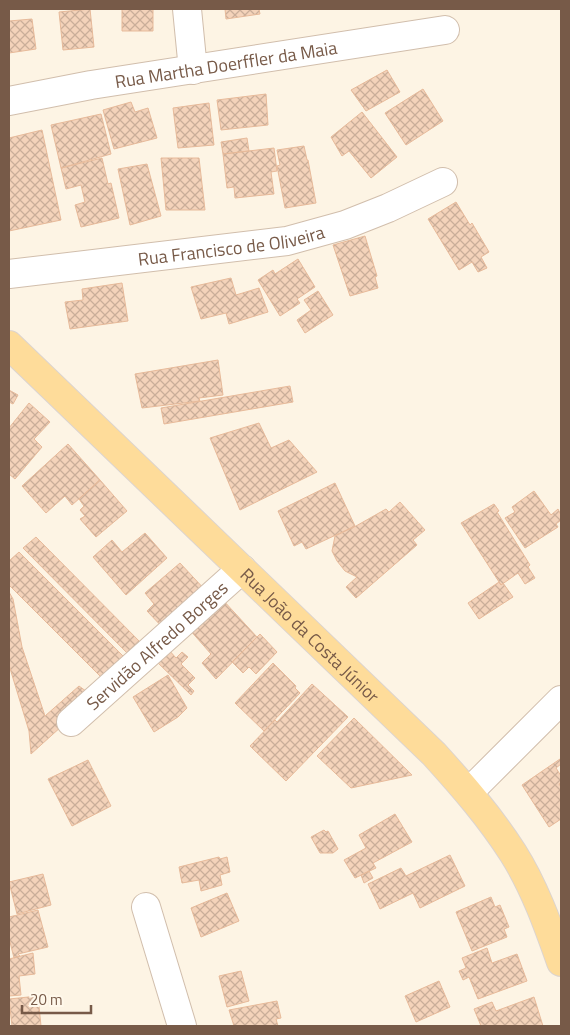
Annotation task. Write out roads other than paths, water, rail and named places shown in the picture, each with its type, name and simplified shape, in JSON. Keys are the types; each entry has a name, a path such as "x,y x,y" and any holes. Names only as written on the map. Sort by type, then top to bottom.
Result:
{"main road":[{"name":"Rua João da Costa Júnior","path":"9,346 427,748 469,792 492,821 514,854 534,893 561,962"}],"street":[{"path":"187,9 193,70"},
{"name":"Rua Martha Doerffler da Maia","path":"9,101 91,85 445,30"},
{"name":"Rua Francisco de Oliveira","path":"9,274 288,241 380,212 443,182"},
{"name":"Servidão Alfredo Borges","path":"71,722 242,570"},
{"path":"469,792 561,700"},
{"path":"146,907 182,1026"}]}
